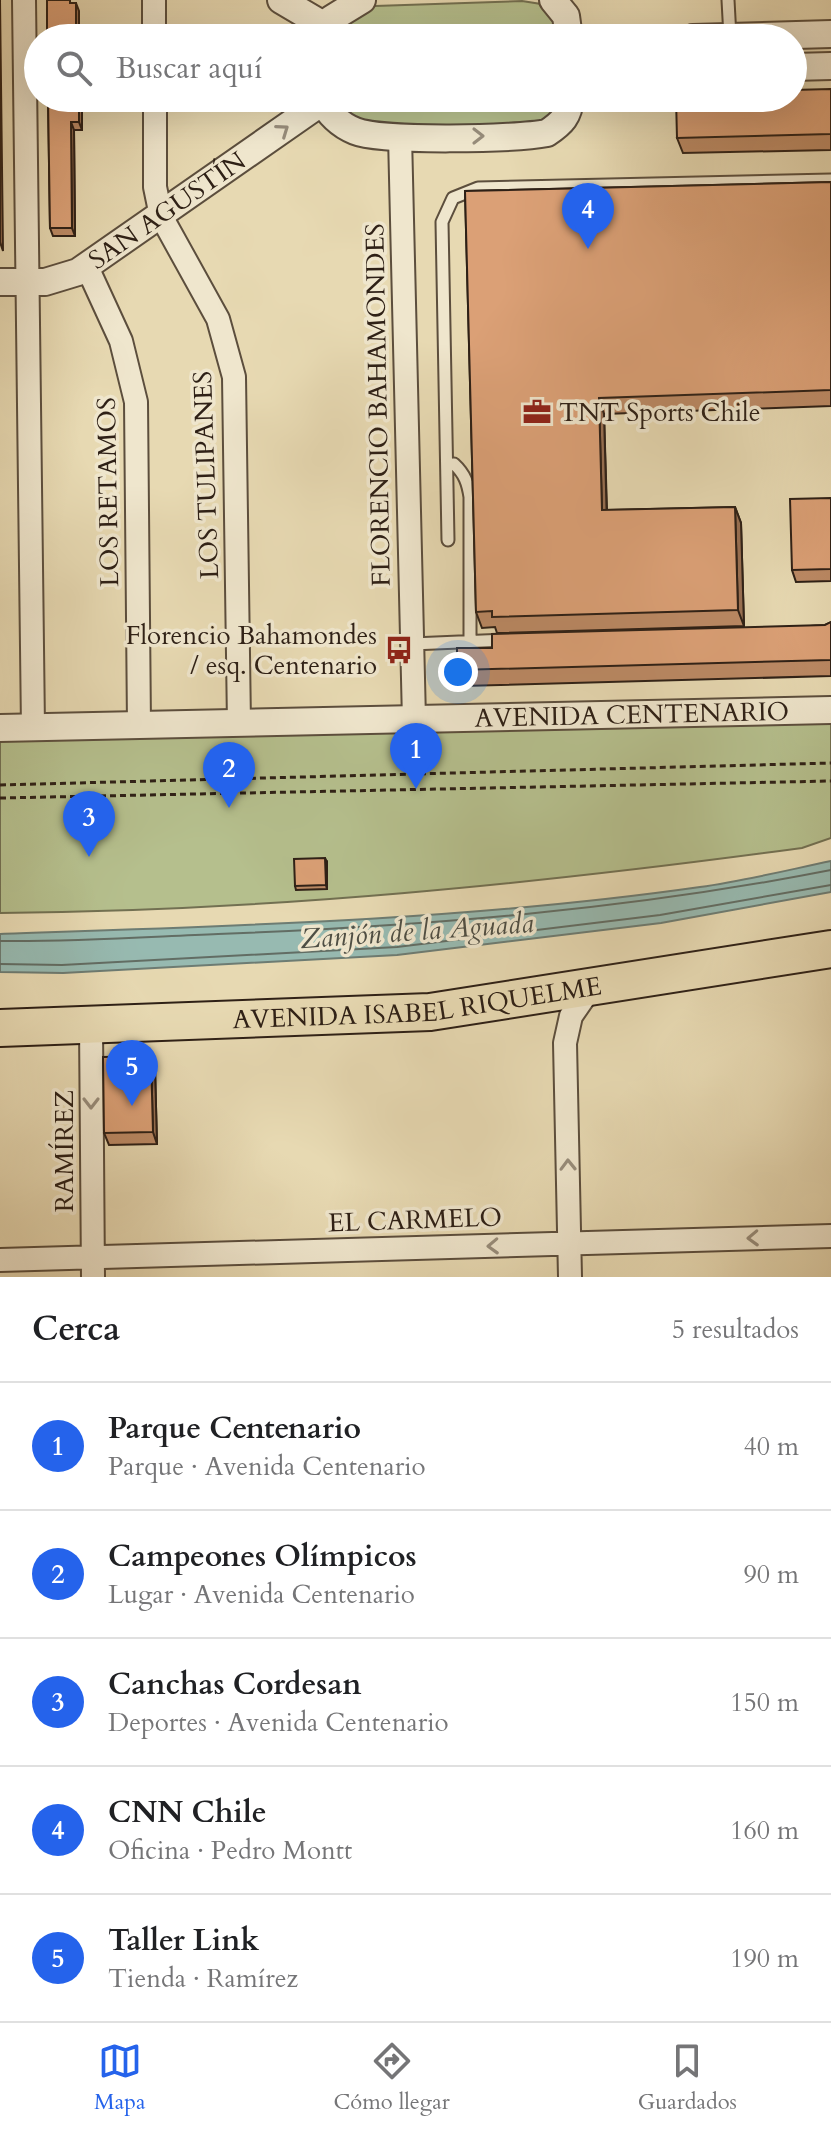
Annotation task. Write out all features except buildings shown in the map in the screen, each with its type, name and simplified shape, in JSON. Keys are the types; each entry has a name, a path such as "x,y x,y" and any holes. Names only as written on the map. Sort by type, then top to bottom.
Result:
{"highway":[{"name":"AVENIDA ISABEL RIQUELME","path":"0,1028 430,1012 589,990 831,949"}],"street":[{"path":"24,0 24,24"},
{"path":"154,0 154,24"},
{"path":"329,24 344,8 362,0"},
{"path":"553,0 566,16 567,24"},
{"path":"286,2 312,24"},
{"path":"807,51 831,66"},
{"path":"25,112 33,728"},
{"name":"LOS TULIPANES","path":"155,112 155,187 161,216 218,319 234,377 239,724"},
{"name":"SAN AGUSTÍN","path":"0,282 58,280 87,267 304,112"},
{"path":"331,112 355,131 400,136 547,133 563,122 568,112"},
{"name":"FLORENCIO BAHAMONDES","path":"400,136 414,720"},
{"name":"LOS RETAMOS","path":"87,267 121,341 136,402 139,725"},
{"name":"AVENIDA CENTENARIO","path":"0,728 831,710"},
{"path":"570,1277 565,1043 571,1016 589,990"},
{"name":"RAMÍREZ","path":"91,1025 93,1267"},
{"name":"EL CARMELO","path":"0,1260 93,1267 569,1243 831,1236"}],"lane":[{"path":"728,0 729,24"},
{"path":"448,540 442,222 453,198 478,188 831,180"},
{"path":"447,465 454,464 460,469 470,497 470,640"},
{"path":"412,644 517,639"}],"path":[{"path":"0,785 831,763"},
{"path":"0,798 831,781"}],"green space":[{"path":"522,1 541,4 557,15 559,24 344,24 355,14 375,6"},
{"path":"344,112 552,112 547,120 529,126 406,127 353,121"},
{"path":"831,723 831,838 802,848 602,873 402,893 201,907 0,913 0,739"}],"water":[{"name":"Zanjón de la Aguada","path":"831,861 831,892 661,923 397,955 63,973 0,972 0,934 351,920 526,907 716,885"}],"place":[{"name":"CNN Chile","path":"588,249"},
{"name":"TNT Sports Chile","path":"537,412"},
{"name":"Florencio Bahamondes / esq. Centenario","path":"399,650"},
{"name":"Parque Centenario","path":"416,789"},
{"name":"Campeones Olímpicos","path":"229,808"},
{"name":"Canchas Cordesan","path":"89,857"},
{"name":"Taller Link","path":"132,1106"}]}
